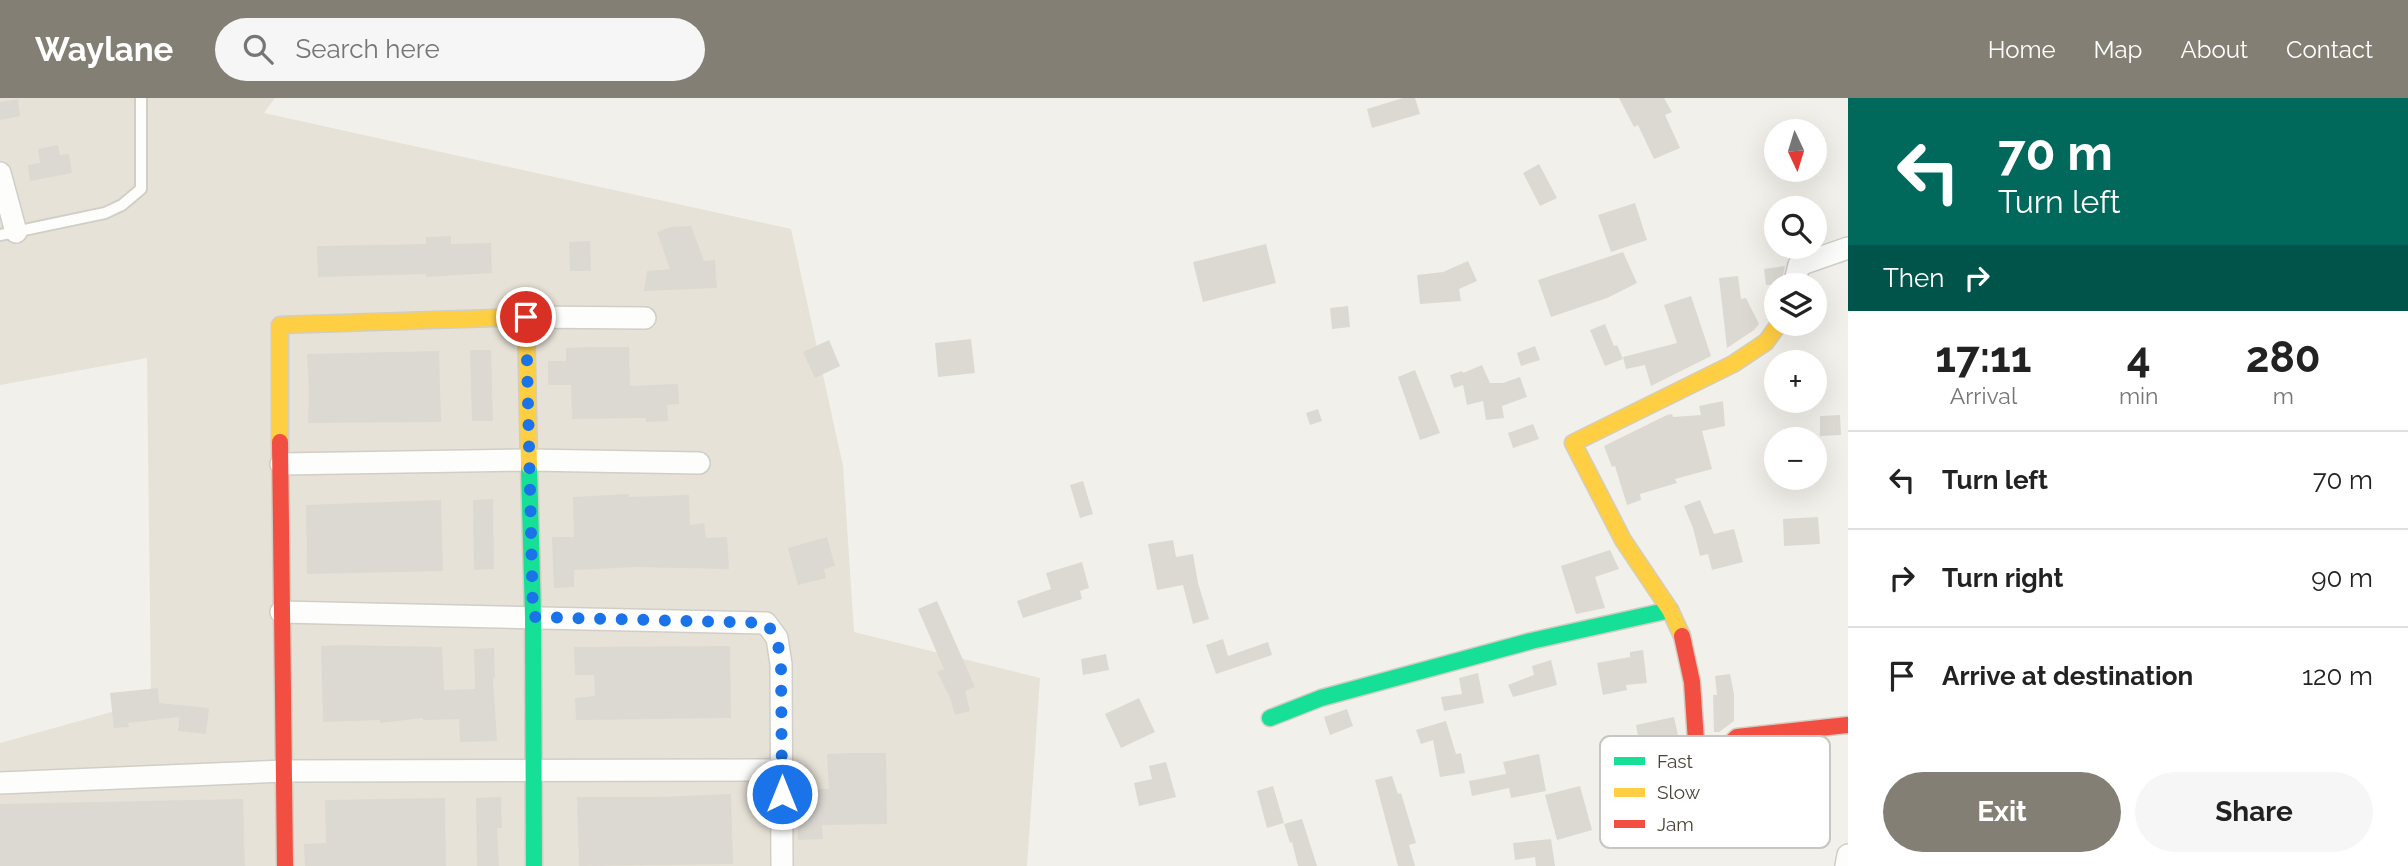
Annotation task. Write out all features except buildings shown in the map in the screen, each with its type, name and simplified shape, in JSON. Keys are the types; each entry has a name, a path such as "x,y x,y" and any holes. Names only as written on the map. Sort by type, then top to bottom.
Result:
{"street":[{"path":"0,173 8,233"},
{"path":"1798,273 1800,265 1848,248"},
{"path":"526,317 533,617 534,866"},
{"path":"285,866 280,326 526,317 645,318"},
{"path":"1696,736 1692,682 1682,635 1671,610 1623,540 1573,443 1733,364 1766,342 1770,336"},
{"path":"281,464 529,460 699,463"},
{"path":"1270,718 1321,698 1505,648 1671,610"},
{"path":"281,612 766,623 777,638 781,664 782,866"},
{"path":"1746,736 1848,725"},
{"path":"0,783 284,771 782,770"},
{"path":"1846,866 1848,855"}],"lane":[{"path":"8,233 105,213 122,205 141,189 141,98"}],"shaded area":[{"path":"0,98 275,98 264,113 791,229 843,466 854,632 1040,678 1027,866 0,866 0,743 151,701 147,358 0,385"}],"traffic: fast":[{"path":"529,466 533,617 534,866"},
{"path":"1270,718 1321,698 1531,641 1670,610"}],"traffic: slow":[{"path":"280,442 280,325 526,317 529,466"},
{"path":"1682,636 1670,610 1623,540 1573,443 1733,364 1766,342 1770,336"}],"traffic: jam":[{"path":"280,442 285,866"},
{"path":"1682,636 1692,682 1696,736"},
{"path":"1746,736 1848,725"}],"route":[{"path":"526,317 533,617 766,623 777,638 781,664 782,794"}]}
